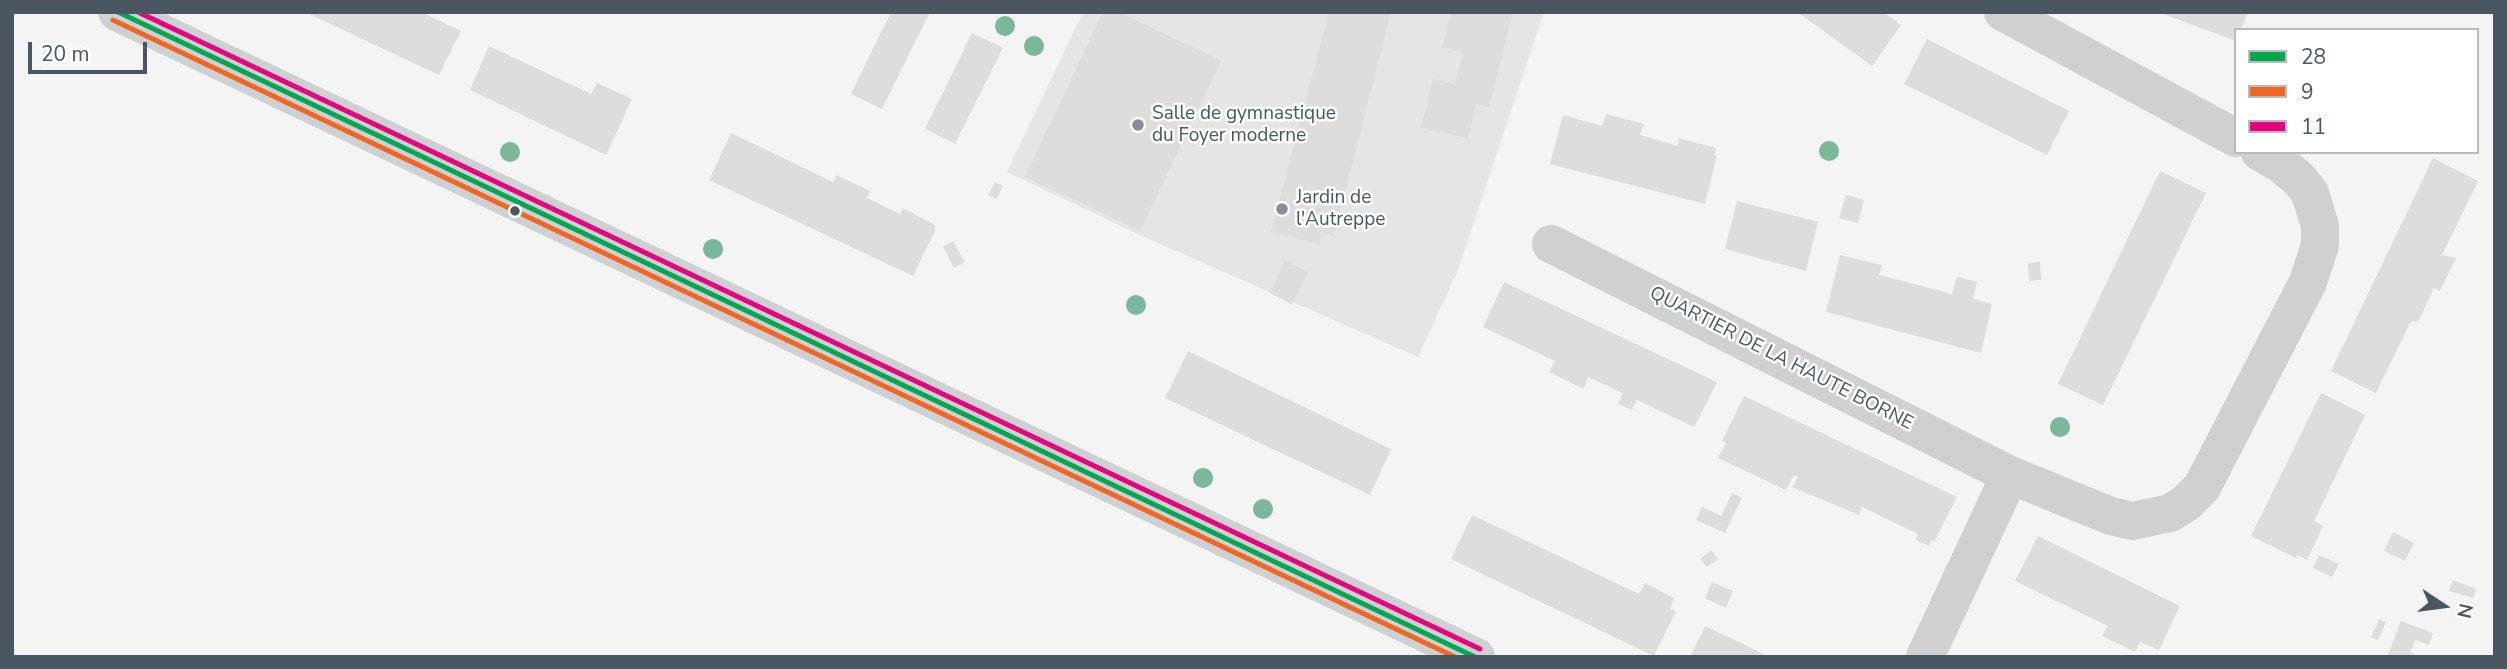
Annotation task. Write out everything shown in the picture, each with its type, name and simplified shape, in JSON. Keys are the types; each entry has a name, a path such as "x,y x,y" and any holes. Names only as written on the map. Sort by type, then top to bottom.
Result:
{"street":[{"path":"117,12 1476,657"},
{"path":"2003,12 2234,137"},
{"name":"QUARTIER DE LA HAUTE BORNE","path":"1551,244 2010,475 2111,516 2133,521 2170,513 2202,488 2308,282 2320,246 2320,226 2309,193 2300,180 2264,154"},
{"path":"1925,657 2010,475"}],"shaded area":[{"name":"Jardin de l'Autreppe","path":"1083,12 1544,12 1458,270 1418,357 1142,236 1007,172"}],"building":[{"path":"305,12 421,12 461,31 439,75"},
{"path":"891,12 930,12 882,109 851,94"},
{"name":"Salle de gymnastique du Foyer moderne","path":"1103,12 1119,12 1221,61 1140,231 1025,177"},
{"path":"1329,12 1391,12 1334,236 1320,232 1320,244 1271,232"},
{"path":"1451,12 1513,12 1489,107 1476,104 1468,138 1421,128 1433,79 1455,84 1463,52 1442,47"},
{"path":"1797,12 1883,12 1901,25 1872,66"},
{"path":"2158,12 2248,12 2242,28 2234,28 2234,40"},
{"path":"972,33 1003,48 955,144 925,129"},
{"path":"1927,39 2069,111 2047,155 1904,84"},
{"path":"489,46 591,94 597,83 632,99 606,155 470,90"},
{"path":"1607,114 1644,124 1640,135 1678,146 1679,138 1716,148 1714,155 1717,155 1705,204 1550,164 1563,115 1602,126"},
{"path":"731,133 833,182 836,175 870,191 867,198 900,214 903,208 935,225 935,231 913,276 709,180"},
{"path":"2433,158 2478,181 2442,255 2456,258 2440,291 2434,288 2418,322 2411,321 2376,393 2331,371"},
{"path":"2160,171 2206,193 2103,405 2058,384"},
{"path":"995,182 1003,186 997,199 988,195"},
{"path":"1846,195 1864,200 1858,223 1839,218"},
{"path":"1737,201 1818,222 1806,271 1725,249"},
{"path":"953,241 965,262 954,268 943,247"},
{"path":"1840,255 1882,265 1879,275 1952,294 1957,277 1977,282 1973,299 1992,304 1981,353 1826,312"},
{"path":"1285,260 1308,272 1292,305 1270,293"},
{"path":"2040,262 2041,280 2029,281 2028,263"},
{"path":"1504,282 1717,382 1694,427 1637,400 1632,410 1618,404 1623,393 1588,377 1584,389 1549,372 1555,361 1483,327"},
{"path":"1188,351 1391,449 1370,495 1165,398"},
{"path":"2321,393 2365,415 2314,521 2323,526 2307,560 2297,555 2296,558 2251,536"},
{"path":"1744,396 1957,497 1934,542 1931,540 1929,546 1916,540 1918,534 1862,507 1859,515 1792,487 1798,477 1794,475 1786,490 1718,458 1726,443 1722,441"},
{"path":"1732,493 1742,498 1725,533 1696,520 1702,507 1721,516"},
{"path":"1472,515 1639,594 1645,583 1674,598 1670,609 1676,611 1654,656 1451,559"},
{"path":"2393,532 2414,543 2405,561 2384,551"},
{"path":"2038,536 2180,606 2159,650 2140,642 2135,652 2102,636 2108,626 2015,581"},
{"path":"1711,550 1718,559 1707,567 1700,559"},
{"path":"2319,555 2339,564 2332,577 2313,568"},
{"path":"2453,580 2476,589 2473,598 2449,591"},
{"path":"1712,582 1733,591 1726,608 1705,598"},
{"path":"2379,619 2386,622 2378,640 2371,638"},
{"path":"2401,621 2433,633 2429,645 2415,640 2410,652 2421,657 2387,657"},
{"path":"1705,626 1739,642 1769,657 1690,657"}],"transit line":[{"name":"28","path":"118,12 1475,657"},
{"name":"11","path":"138,12 1480,649"},
{"name":"9","path":"113,20 1455,657"}],"place":[{"name":"Salle de gymnastique du Foyer moderne","path":"1138,125"},
{"name":"Jardin de l'Autreppe","path":"1282,209"}]}
